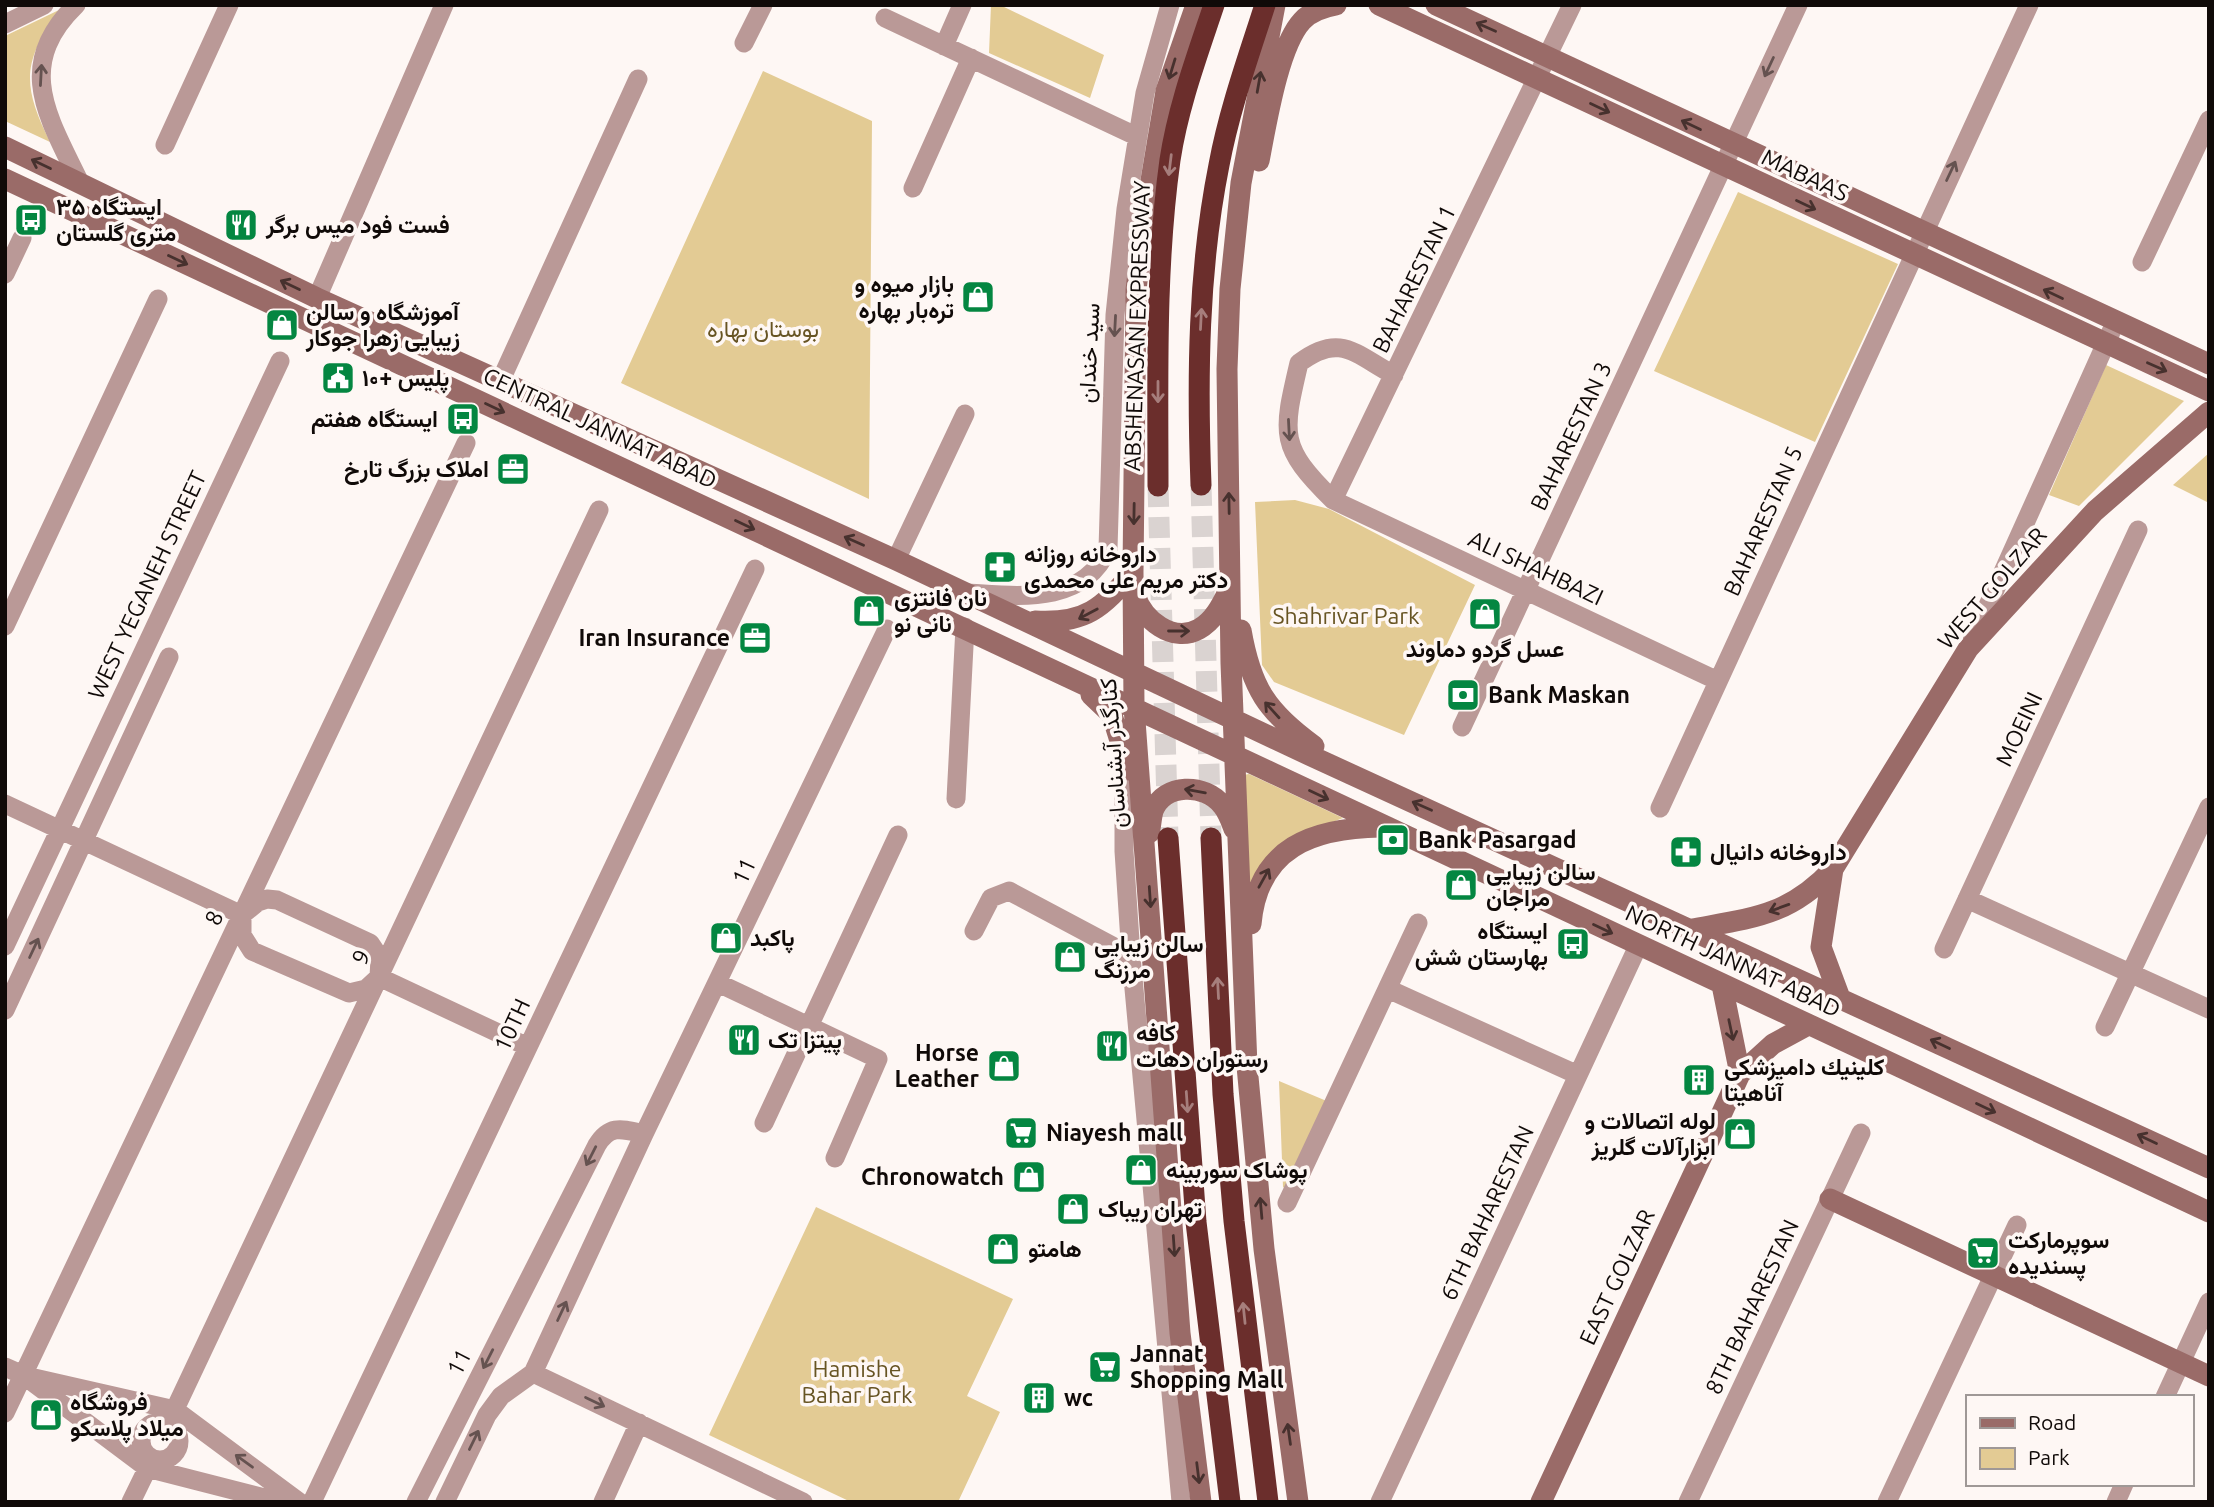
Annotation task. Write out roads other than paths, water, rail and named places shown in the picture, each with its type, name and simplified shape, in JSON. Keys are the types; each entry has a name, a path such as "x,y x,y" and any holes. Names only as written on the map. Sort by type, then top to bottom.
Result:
{"highway":[{"name":"ABSHENASAN EXPRESSWAY","path":"1158,486 1161,251 1171,157 1188,83 1214,5"},
{"path":"1200,485 1198,393 1207,236 1222,152 1265,5"},
{"path":"1168,838 1196,1222 1230,1502"},
{"path":"1211,838 1223,1094 1234,1222 1268,1502"}],"street":[{"path":"5,24 44,5"},
{"path":"76,5 60,21 51,36 40,71 42,102 80,183"},
{"path":"165,145 229,5"},
{"path":"317,298 444,5"},
{"path":"744,43 763,5"},
{"path":"944,46 962,5"},
{"name":"سید خندان","path":"967,593 1019,595 1065,590 1093,574 1108,549 1115,315 1126,209 1150,71 1170,5"},
{"name":"کنارگذر آبشناسان","path":"1196,5 1166,91 1144,222 1136,290 1134,707 1180,1333 1201,1502"},
{"path":"1275,5 1241,183 1230,289 1227,369 1229,535 1237,838 1247,1066 1264,1249 1298,1502"},
{"path":"1230,289 1274,91 1286,53 1302,21 1323,8 1336,5"},
{"name":"MABAAS","path":"1379,5 2209,391"},
{"name":"MABAAS","path":"1436,5 2115,323 2209,364"},
{"name":"BAHARESTAN 1","path":"1333,500 1572,5"},
{"name":"BAHARESTAN 3","path":"1462,727 1798,5"},
{"name":"BAHARESTAN 5","path":"1660,808 1912,254 2029,5"},
{"path":"885,18 1138,136"},
{"path":"914,188 971,58"},
{"path":"500,382 638,79"},
{"path":"2142,262 2209,120"},
{"name":"CENTRAL JANNAT ABAD","path":"5,147 317,298 896,560 1233,718"},
{"name":"CENTRAL JANNAT ABAD","path":"5,179 1017,651 1235,756"},
{"path":"5,274 22,238"},
{"path":"5,625 158,299"},
{"path":"1968,649 2115,323"},
{"path":"1333,500 1294,457 1287,429 1299,363 1319,348 1338,345 1394,375"},
{"name":"WEST YEGANEH STREET","path":"5,946 280,361"},
{"name":"WEST GOLZAR","path":"1692,929 1756,917 1793,903 1811,892 1833,869 1968,649 2095,511 2209,411"},
{"path":"896,560 965,414"},
{"name":"8","path":"5,1413 466,443"},
{"path":"713,510 724,482"},
{"name":"ALI SHAHBAZI","path":"1333,500 1718,681"},
{"name":"9","path":"171,1417 599,510"},
{"name":"MOEINI","path":"1944,949 2138,530"},
{"path":"1229,535 1245,652 1255,686 1269,708 1293,731 1365,780"},
{"name":"10TH","path":"312,1502 755,569"},
{"path":"1027,621 1059,622 1077,619 1096,610 1134,580 1139,607 1148,619 1167,631 1183,632 1198,629 1213,617 1230,587"},
{"path":"956,799 965,627"},
{"name":"11","path":"533,1373 644,1134 887,629"},
{"path":"1017,651 1101,702 1112,715 1124,749 1146,846"},
{"path":"5,1010 169,657"},
{"name":"NORTH JANNAT ABAD","path":"1233,718 2209,1168"},
{"path":"1124,749 1124,851 1131,956 1181,1502"},
{"name":"NORTH JANNAT ABAD","path":"1235,756 2209,1212"},
{"path":"1146,846 1154,810 1164,796 1179,789 1206,793 1221,803 1237,838"},
{"path":"5,804 243,915"},
{"path":"2105,1027 2209,807"},
{"path":"1247,1066 1252,905 1268,870 1295,845 1320,833 1349,827 1386,826"},
{"path":"764,1123 898,835"},
{"path":"1475,869 1472,849 1483,839 1490,837"},
{"name":"WEST GOLZAR","path":"1833,869 1821,947 1840,998"},
{"path":"974,931 991,898 1009,891 1131,956"},
{"path":"1967,899 2209,1009"},
{"path":"277,900 352,934 376,950 380,958 379,977 366,989 349,993 261,955 246,944 242,935 243,915 258,902 277,900"},
{"path":"1287,1203 1418,923"},
{"name":"6TH BAHARESTAN","path":"1380,1502 1638,946"},
{"path":"379,977 528,1047"},
{"path":"718,984 878,1059 835,1158"},
{"path":"1722,985 1740,1074"},
{"path":"1388,989 1578,1075"},
{"name":"EAST GOLZAR","path":"1541,1502 1740,1074 1773,1044 1808,1025"},
{"name":"11","path":"416,1502 605,1132 616,1128 644,1134"},
{"name":"8TH BAHARESTAN","path":"1688,1502 1861,1133"},
{"path":"1830,1199 2209,1376"},
{"path":"1886,1502 2017,1224"},
{"path":"2166,1395 2209,1302"},
{"path":"5,1367 23,1375 171,1417 299,1502"},
{"path":"445,1502 487,1415 501,1396 533,1373 639,1423 770,1494 803,1502"},
{"path":"23,1375 150,1463 280,1502"},
{"path":"150,1463 144,1450 143,1433 156,1422 171,1417"},
{"path":"131,1502 150,1463 165,1459 176,1451 177,1433 171,1417"},
{"path":"603,1502 639,1423"},
{"path":"2116,1502 2123,1486"}],"tunnel":[{"path":"1201,485 1211,838"},
{"path":"1158,486 1168,838"}],"place":[{"name":"ایستگاه ۳۵ متری گلستان","path":"31,220"},
{"name":"فست فود میس برگر","path":"241,225"},
{"name":"بازار میوه و تره‌بار بهاره","path":"978,297"},
{"name":"آموزشگاه و سالن زیبایی زهرا جوکار","path":"282,325"},
{"name":"پلیس +۱۰","path":"338,378"},
{"name":"ایستگاه هفتم","path":"463,419"},
{"name":"املاک بزرگ تارخ","path":"513,469"},
{"name":"داروخانه روزانه دکتر مریم علی محمدی","path":"1000,567"},
{"name":"نان فانتزی نانی نو","path":"869,611"},
{"name":"عسل گردو دماوند","path":"1485,614"},
{"name":"Iran Insurance","path":"755,638"},
{"name":"Bank Maskan","path":"1463,695"},
{"name":"Bank Pasargad","path":"1393,840"},
{"name":"داروخانه دانیال","path":"1686,852"},
{"name":"سالن زیبایی مراجان","path":"1461,885"},
{"name":"پاکبد","path":"726,938"},
{"name":"ایستگاه بهارستان شش","path":"1573,944"},
{"name":"سالن زیبایی مرزنگ","path":"1070,957"},
{"name":"پیتزا تک","path":"744,1040"},
{"name":"کافه رستوران دهات","path":"1112,1046"},
{"name":"Horse Leather","path":"1004,1066"},
{"name":"كلينيك دامپزشكی آناهيتا","path":"1699,1080"},
{"name":"Niayesh mall","path":"1021,1133"},
{"name":"لوله اتصالات و ابزارآلات گلریز","path":"1740,1134"},
{"name":"پوشاک سوربینه","path":"1141,1170"},
{"name":"Chronowatch","path":"1029,1177"},
{"name":"تهران ریباک","path":"1073,1209"},
{"name":"هامتو","path":"1003,1249"},
{"name":"سوپرمارکت پسندیده","path":"1983,1253"},
{"name":"Jannat Shopping Mall","path":"1105,1367"},
{"name":"wc","path":"1039,1398"},
{"name":"فروشگاه میلاد پلاسکو","path":"46,1415"}],"park label":[{"name":"بوستان بهاره","path":"763,329"},
{"name":"Shahrivar Park","path":"1346,616"},
{"name":"Hamishe Bahar Park","path":"857,1382"}]}
